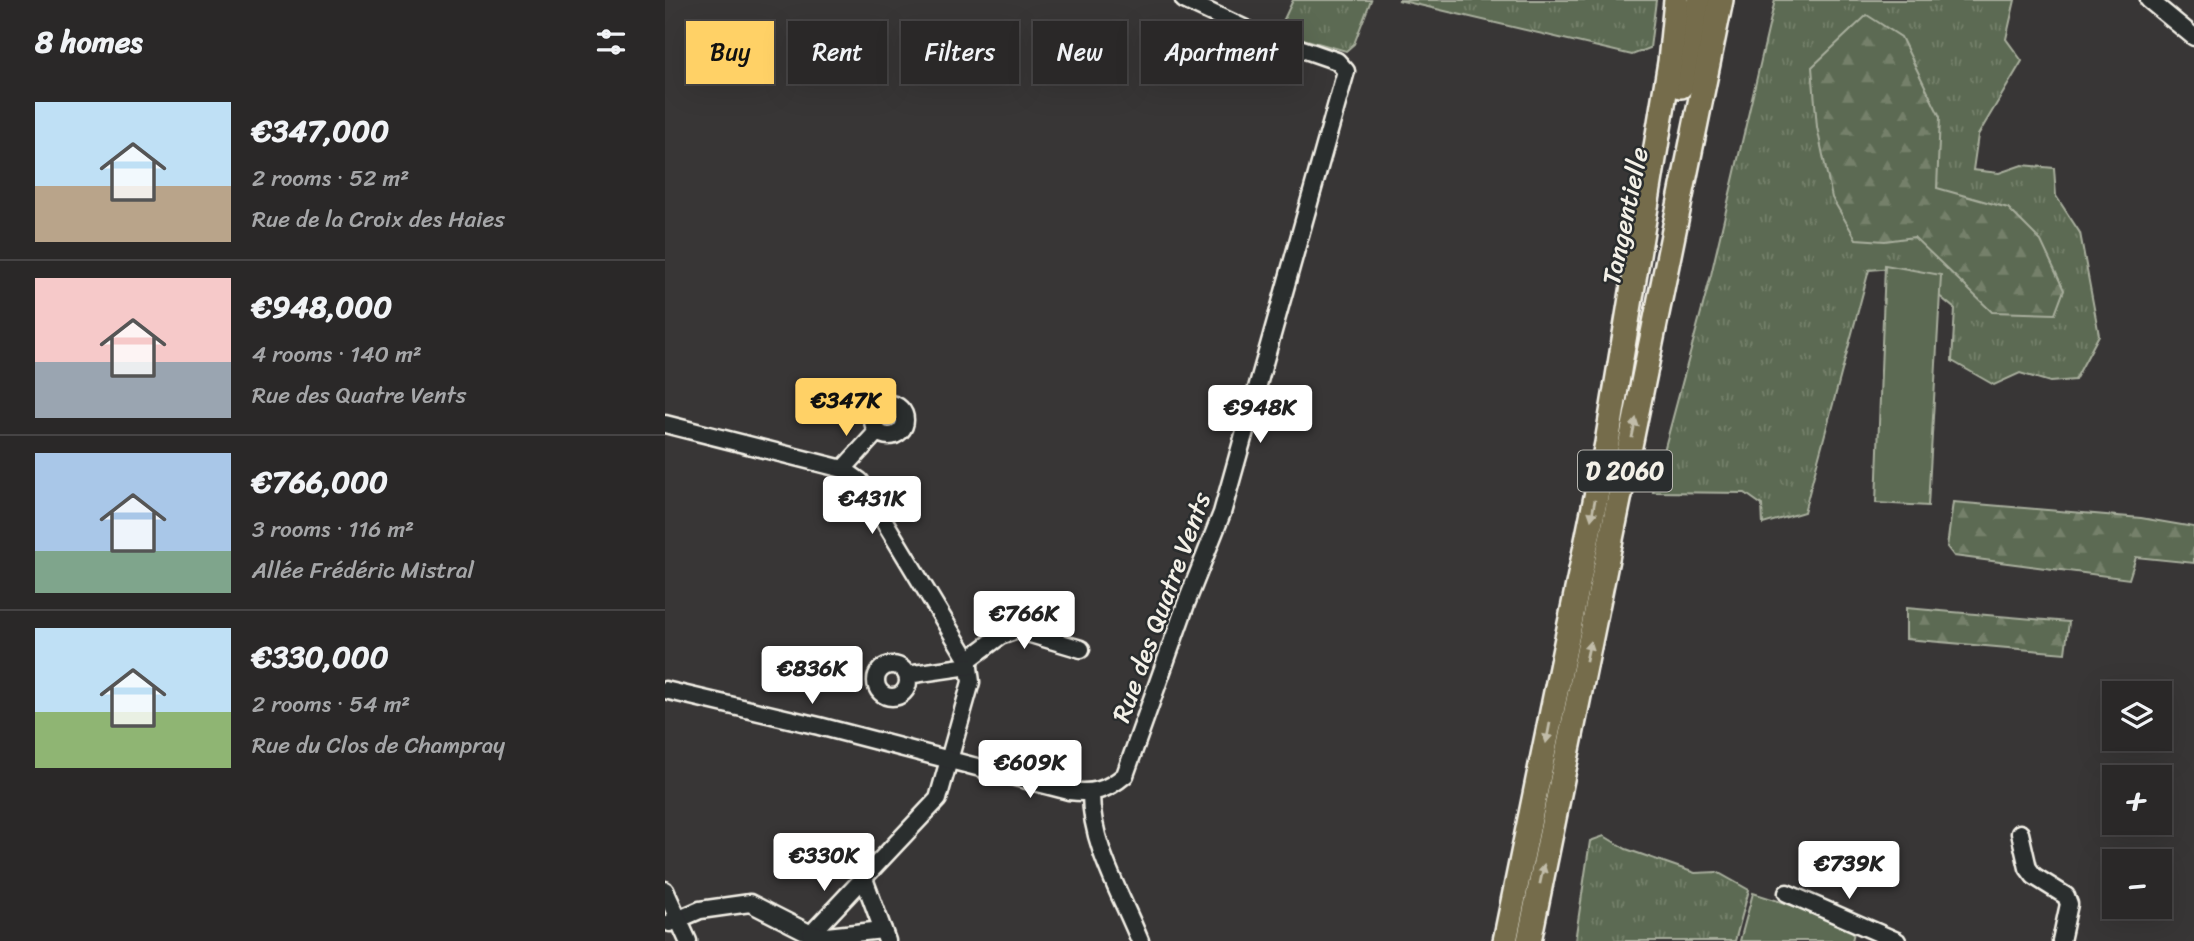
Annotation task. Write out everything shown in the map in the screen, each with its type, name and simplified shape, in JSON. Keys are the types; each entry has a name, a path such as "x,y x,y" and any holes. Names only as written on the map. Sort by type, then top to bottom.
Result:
{"highway":[{"path":"1607,443 1670,62 1676,0"},
{"name":"Tangentielle","path":"1607,443 1699,0"},
{"name":"D 2060","path":"1529,941 1721,0"},
{"path":"1672,246 1735,0"},
{"name":"D 2060","path":"1505,941 1607,443"}],"street":[{"name":"Rue des Quatre Vents","path":"1091,794 1110,788 1125,775 1135,755 1186,604 1222,513 1346,71 1337,61 1250,31 1184,0"},
{"path":"2149,0 2194,37"},
{"path":"665,424 843,469 860,481 968,663 971,682 937,799 811,934"},
{"path":"843,469 877,432"},
{"path":"907,676 968,663 1000,636 1017,630 1081,649"},
{"path":"665,690 1091,794 1091,816 1109,868 1140,941"},
{"path":"2020,833 2024,857 2033,876 2055,887 2070,904 2061,941"},
{"path":"675,921 700,910 750,903 811,934 885,935 863,876"},
{"path":"665,890 675,921 688,941"},
{"path":"1787,893 1898,941"}],"green space":[{"path":"1293,0 1371,0 1354,44 1346,51 1302,39 1302,21 1283,21"},
{"path":"1398,0 1656,0 1650,48 1632,55"},
{"path":"1775,0 2015,0 2006,39 2022,61 1978,135 1973,170 1999,173 2022,165 2054,168 2056,196 2080,233 2099,335 2075,380 2050,382 2020,373 1994,385 1952,361 1955,309 1904,267 1869,270 1804,512 1763,524 1762,505 1745,493 1653,492 1711,275"},
{"path":"1867,15 1901,37 1940,117 1937,188 2008,208 2041,241 2064,290 2055,314 1992,312 1914,237 1885,241 1856,239 1832,198 1817,127 1812,67"},
{"path":"1885,265 1941,275 1928,506 1876,503"},
{"path":"1953,502 2141,518 2194,527 2194,563 2136,557 2129,579 1954,556 1947,547"},
{"path":"1906,608 2069,622 2065,653 1906,639"},
{"path":"1604,836 1626,849 1695,873 1717,872 1749,890 1735,941 1575,941 1590,841"},
{"path":"1753,893 1823,915 1854,932 1852,941 1740,941"}]}
